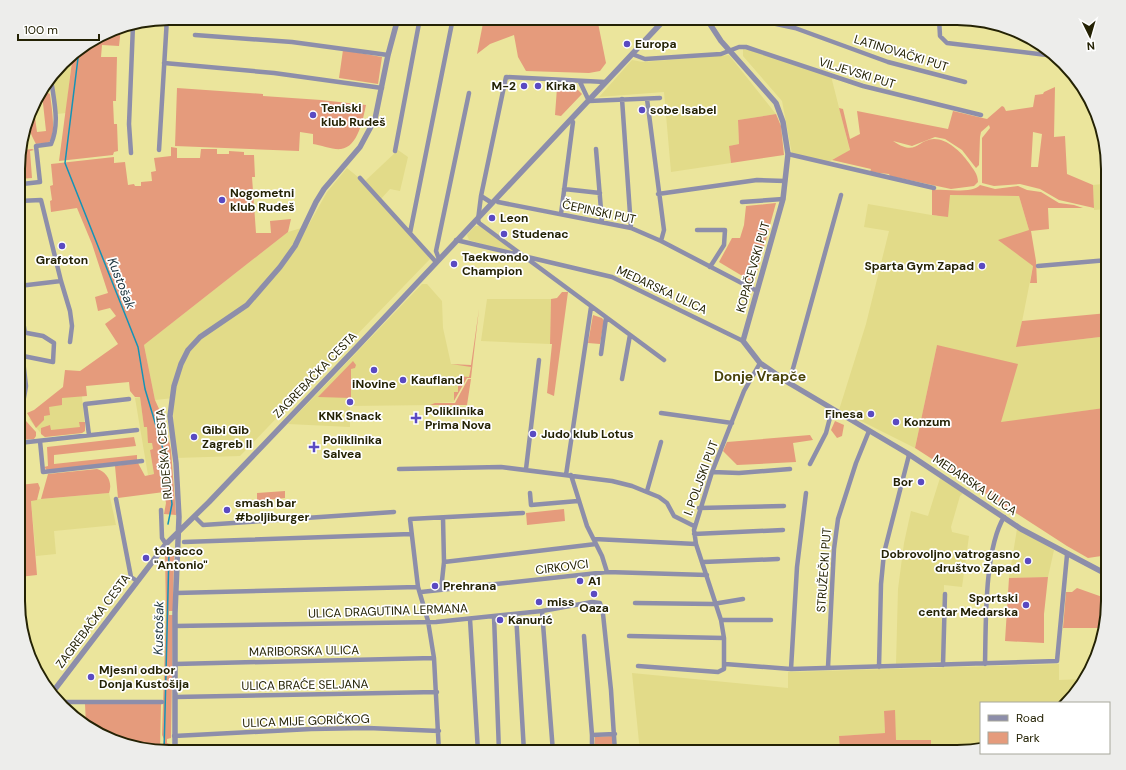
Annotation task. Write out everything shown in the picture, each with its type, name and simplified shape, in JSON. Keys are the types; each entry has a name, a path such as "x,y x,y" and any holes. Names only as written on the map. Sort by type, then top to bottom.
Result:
{"street":[{"path":"159,150 167,25"},
{"name":"RUDEŠKA CESTA","path":"175,745 175,626 179,497 170,410 174,386 181,364 188,350 200,337 246,305 280,267 295,246 316,202 324,189 360,148 374,119 388,55 397,25"},
{"path":"395,151 419,25"},
{"path":"410,233 452,25"},
{"name":"ZAGREBAČKA CESTA","path":"55,689 166,544 195,516 438,261 456,240 478,220 494,201 659,25"},
{"name":"KOPAČEVSKI PUT","path":"710,25 730,52 776,102 783,122 788,154 783,199 743,341"},
{"name":"LATINOVAČKI PUT","path":"780,25 794,28 888,62 965,82"},
{"path":"939,25 940,36 947,44 1045,55"},
{"path":"131,153 129,111 134,30"},
{"path":"195,35 292,42 388,55"},
{"name":"VILJEVSKI PUT","path":"730,52 739,47 746,47 863,86 981,115"},
{"path":"632,54 645,59 721,54 730,52"},
{"path":"164,63 274,73 382,88"},
{"path":"606,82 580,82 506,77 481,196 478,220 479,223 664,360"},
{"path":"580,82 589,101 660,98"},
{"path":"25,184 40,182 36,146 51,144 55,136 57,127 52,85"},
{"path":"438,261 436,251 469,93"},
{"path":"647,98 658,194 664,230 662,241"},
{"path":"622,99 631,228"},
{"path":"561,214 573,122"},
{"path":"596,149 602,222"},
{"path":"788,154 934,188"},
{"path":"360,178 410,233 438,261"},
{"path":"658,194 757,180 785,181"},
{"path":"564,189 600,193"},
{"path":"790,383 841,195"},
{"path":"481,196 494,201"},
{"path":"742,202 783,199"},
{"path":"25,201 41,200 61,281 70,310 72,326 70,342"},
{"name":"ČEPINSKI PUT","path":"494,201 631,228 662,241 757,291"},
{"path":"696,230 725,230 724,245 710,266"},
{"name":"MEDARSKA ULICA","path":"456,240 617,279 743,341 760,363 790,383 832,410 909,455 1004,517 1067,555 1101,572"},
{"path":"1038,266 1101,261"},
{"path":"25,285 61,281"},
{"path":"566,475 592,306"},
{"path":"601,354 606,318"},
{"path":"25,324 27,333 43,336 54,343 55,347 53,362 39,361 25,357"},
{"path":"622,379 630,335"},
{"path":"526,470 539,360"},
{"name":"I. POLJSKI PUT","path":"725,664 724,638 721,620 696,544 694,526 712,472 744,391 760,363"},
{"path":"25,376 25,392"},
{"path":"89,435 85,404 128,399"},
{"path":"810,464 826,433 832,410"},
{"path":"661,413 732,423"},
{"path":"25,442 137,430"},
{"name":"STRUŽEČKI PUT","path":"828,667 834,549 838,519 856,463 869,431"},
{"path":"40,441 43,472 142,461"},
{"path":"647,492 662,442"},
{"path":"879,667 881,584 884,553 909,455"},
{"path":"400,469 469,467 526,470 612,481 647,492 665,501 674,516 694,526"},
{"path":"712,472 739,473 790,469"},
{"path":"572,475 578,501 607,572"},
{"path":"530,493 531,505 578,501"},
{"path":"791,669 797,567 806,493"},
{"path":"116,498 131,577 137,581"},
{"path":"699,508 784,506"},
{"path":"161,510 162,538 166,544"},
{"path":"195,516 203,525 394,512"},
{"path":"439,745 434,658 428,621 421,592 418,587 410,519 523,513"},
{"path":"985,664 987,593 996,536 1004,517"},
{"path":"441,590 444,562 443,518"},
{"path":"694,534 783,530"},
{"path":"184,542 411,534"},
{"path":"594,539 696,544"},
{"path":"444,562 596,544"},
{"path":"638,666 718,672 724,669 725,664 791,669 1057,661 1065,561 1067,555"},
{"path":"703,562 778,559"},
{"name":"CIRKOVCI","path":"421,592 607,572 707,575"},
{"path":"176,593 418,587"},
{"path":"943,665 945,594"},
{"path":"635,603 716,603 743,599"},
{"name":"ULICA DRAGUTINA LERMANA","path":"175,626 470,619 542,611 592,602 600,603 606,638 615,734"},
{"path":"542,611 552,745"},
{"path":"516,614 524,745"},
{"path":"494,616 499,745"},
{"path":"470,619 478,745"},
{"path":"721,620 771,620"},
{"path":"584,636 592,745"},
{"path":"629,636 724,638"},
{"name":"MARIBORSKA ULICA","path":"175,664 434,658"},
{"name":"ULICA BRAĆE SELJANA","path":"175,697 437,692"},
{"path":"66,702 162,702"},
{"name":"ULICA MIJE GORIČKOG","path":"174,736 311,729 368,728 439,731"},
{"path":"592,735 615,734 616,745"}],"shaded area":[{"path":"743,48 833,76 832,80 850,151 828,162 792,154 782,101 743,56"},
{"path":"729,55 776,114 738,120 739,144 730,146 731,163 671,172 664,92 599,97 632,60 643,62"},
{"path":"71,63 66,113 57,114 54,83"},
{"path":"398,150 408,157 400,191 390,189 380,200 430,259 240,456 175,458 173,411 174,398 155,400 144,345 288,232 308,226 327,192 347,168 364,182"},
{"path":"1101,184 1101,210 1094,210 1093,185"},
{"path":"949,195 1019,196 1029,230 1033,266 1017,347 1100,337 1101,328 1101,408 1001,423 937,345 915,448 839,410 866,324 889,231 864,227 868,204 937,216"},
{"path":"475,226 480,226 514,251 512,253 469,240 467,235"},
{"path":"422,284 427,284 442,301 443,328 451,364 471,366 469,377 458,377 458,392 454,393 454,402 436,403 436,405 348,406 350,407 350,427 288,424"},
{"path":"487,299 551,299 550,344 481,341"},
{"path":"74,385 82,396 85,431 82,433 43,436 29,419"},
{"path":"140,397 144,427 147,427 149,443 152,442 153,449 150,450 154,474 148,475 135,398"},
{"path":"940,478 963,493 960,496 951,527 952,532 969,536 962,587 944,585 944,661 896,664 898,589 904,543 911,511 928,516"},
{"path":"109,493 116,525 54,531 56,554 36,556 31,500"},
{"path":"1017,529 1054,550 1048,577 1009,578"},
{"path":"1059,664 1059,680 1078,679 1060,702 980,702 980,743 976,744 893,745 884,711 885,733 839,736 840,745 639,745 632,673 788,688 788,672"}],"green space":[{"path":"483,25 598,25 606,63 600,71 589,73 526,71 518,57 514,35 490,44 477,54"},
{"path":"120,34 119,46 102,45 101,57 117,57 116,101 113,101 114,124 117,124 118,151 114,152 113,155 59,161 72,63 97,44"},
{"path":"343,50 382,57 378,84 339,78"},
{"path":"1055,87 1054,137 1065,136 1067,174 1093,185 1094,208 1059,200 1040,189 1020,184 994,186 982,183 982,138 990,128 989,125 981,132 979,165 976,168 962,150 945,139 935,137 912,146 893,141 901,146 912,148 928,140 934,139 944,141 954,147 962,155 975,172 978,182 974,186 951,189 890,176 889,174 870,172 871,169 832,160 850,150 839,108 843,109 850,139 860,134 857,111 948,129 953,111 987,119 1002,106 1006,111 1033,107 1035,95 1043,94 1044,92","holes":["1033,132 1042,134 1038,167 1031,167"]},
{"path":"177,88 263,94 263,96 366,105 356,138 347,147 341,149 334,149 313,144 313,134 300,132 299,151 175,146"},
{"path":"557,88 578,90 582,94 561,116 555,115"},
{"path":"46,93 50,94 53,133 49,142 36,144 30,131 35,117 37,132 46,131 43,100"},
{"path":"776,114 781,126 784,155 731,163 729,146 739,144 738,120"},
{"path":"171,147 177,148 177,158 200,158 201,149 217,149 217,154 229,154 229,151 244,152 244,155 254,155 255,177 252,177 256,233 271,233 270,221 291,219 288,232 144,345 155,400 165,422 171,450 176,515 164,514 166,503 164,492 118,498 115,466 138,463 145,476 154,474 150,450 153,449 152,443 148,443 147,427 144,427 140,397 135,397 130,391 129,382 86,386 87,396 62,398 62,405 49,407 50,415 44,416 44,420 36,428 27,413 34,410 63,387 65,370 80,371 118,344 105,324 116,316 110,308 98,311 95,297 108,293 92,244 77,208 51,212 50,201 52,200 50,186 53,185 51,164 114,157 114,163 125,162 128,185 134,184 135,186 141,186 141,182 152,181 151,172 156,171 154,158 171,156"},
{"path":"26,150 34,150 30,151 32,178 25,179"},
{"path":"980,185 995,189 1018,186 1027,190 1041,192 1059,203 1083,208 1048,208 1049,229 1031,231 1036,261 1037,283 1030,283 1033,266 998,240 1029,230 1019,196 950,195 948,217 932,215 932,190 964,190 976,188"},
{"path":"776,203 754,283 719,262 732,238 740,238 744,225 746,206"},
{"path":"562,292 568,292 554,396 547,393 552,344 550,344 551,299 557,298"},
{"path":"479,309 471,378 467,378 454,401 454,392 458,392 458,376 469,377 471,367 451,364 471,365"},
{"path":"1101,314 1100,337 1016,347 1022,321"},
{"path":"593,315 602,318 604,321 600,344 588,343"},
{"path":"937,345 1018,364 1001,422 1101,408 1101,556 1088,558 1067,546 915,448"},
{"path":"353,361 356,365 355,368 351,369 351,398 318,397"},
{"path":"468,379 471,379 467,405 430,405 435,403 455,403"},
{"path":"26,421 36,432 34,439 25,440"},
{"path":"835,421 844,425 842,436 837,438 831,430"},
{"path":"79,422 85,422 85,431 82,433 45,437 41,434 41,428 50,425 51,430 80,427"},
{"path":"810,435 813,440 793,443 796,462 737,465 723,451 727,442"},
{"path":"134,437 136,446 54,455 54,464 137,455 137,460 47,470 44,467 48,466 47,447"},
{"path":"97,469 104,472 110,481 109,493 41,499 48,474"},
{"path":"38,483 40,488 37,500 31,501 37,575 25,576 25,484"},
{"path":"285,491 285,498 257,501 257,493"},
{"path":"564,509 565,521 527,525 526,513"},
{"path":"165,553 172,553 174,556 173,611 169,611 169,615 173,615 171,738 167,739 167,743 171,745 163,745 164,739 162,735 166,614"},
{"name":"Sportski centar Medarska","path":"1048,577 1044,614 1044,643 1005,641 1009,578"},
{"path":"1077,588 1101,597 1098,628 1063,628 1066,592 1072,592"},
{"path":"85,704 161,704 160,745 132,740 114,734 86,719"},
{"path":"895,710 896,740 931,740 931,745 840,745 839,736 885,733 884,711"},
{"path":"612,736 613,745 594,745 595,737"}],"waterway":[{"name":"Kustošak","path":"78,58 65,163 138,347 145,389 166,459 172,504 168,524"},
{"name":"Kustošak","path":"164,745 169,552"}],"place":[{"name":"Europa","path":"627,44"},
{"name":"M-2","path":"524,86"},
{"name":"Kirka","path":"538,86"},
{"name":"sobe Isabel","path":"642,110"},
{"name":"Teniski klub Rudeš","path":"313,115"},
{"name":"Nogometni klub Rudeš","path":"222,200"},
{"name":"Leon","path":"492,218"},
{"name":"Studenac","path":"504,234"},
{"name":"Grafoton","path":"62,246"},
{"name":"Taekwondo Champion","path":"454,264"},
{"name":"Sparta Gym Zapad","path":"982,266"},
{"name":"iNovine","path":"374,370"},
{"name":"Kaufland","path":"403,380"},
{"name":"KNK Snack","path":"350,402"},
{"name":"Finesa","path":"871,414"},
{"name":"Poliklinika Prima Nova","path":"416,418"},
{"name":"Konzum","path":"896,422"},
{"name":"Judo klub Lotus","path":"533,434"},
{"name":"Gibi Gib Zagreb II","path":"194,437"},
{"name":"Poliklinika Salvea","path":"314,447"},
{"name":"Bor","path":"921,482"},
{"name":"smash bar #boljiburger","path":"227,510"},
{"name":"tobacco \"Antonio\"","path":"146,558"},
{"name":"Dobrovoljno vatrogasno društvo Zapad","path":"1028,561"},
{"name":"A1","path":"580,581"},
{"name":"Prehrana","path":"435,586"},
{"name":"Oaza","path":"594,594"},
{"name":"miss","path":"539,602"},
{"name":"Sportski centar Medarska","path":"1026,605"},
{"name":"Kanurić","path":"500,620"},
{"name":"Mjesni odbor Donja Kustošija","path":"91,677"}],"district":[{"name":"Donje Vrapče","path":"760,376"}]}
